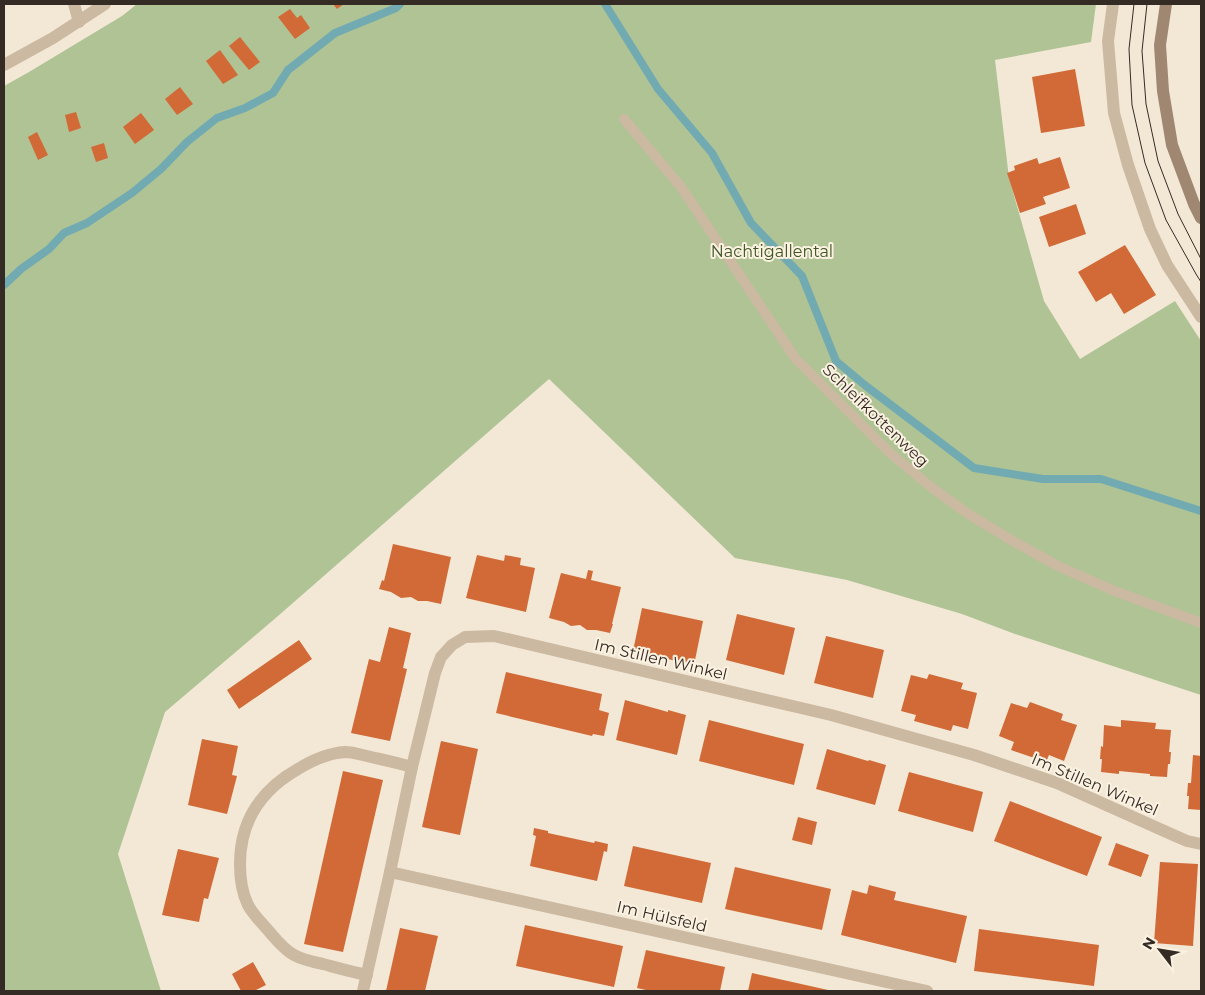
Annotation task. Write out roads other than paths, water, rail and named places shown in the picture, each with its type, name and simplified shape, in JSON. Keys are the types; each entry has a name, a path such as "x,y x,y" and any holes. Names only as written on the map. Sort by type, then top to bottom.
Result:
{"street":[{"path":"74,4 79,22"},
{"path":"4,65 53,38 105,4"},
{"path":"1113,4 1108,41 1114,113 1128,165 1150,229 1167,265 1201,317"},
{"path":"1166,4 1160,45 1163,91 1172,145 1201,218"},
{"name":"Im Stillen Winkel","path":"364,991 412,766 435,673 441,657 452,644 465,637 494,636 832,715 974,755 1057,783 1187,841 1201,844"},
{"path":"367,976 304,960 293,955 282,946 258,918 248,904 243,892 240,865 243,837 249,819 271,787 288,774 306,764 332,754 345,752 412,766"},
{"name":"Im Hülsfeld","path":"390,872 927,991"}],"lane":[{"name":"Schleifkottenweg","path":"624,119 681,187 794,358 890,453 931,487 967,513 1058,566 1112,590 1201,623"}],"waterway":[{"path":"4,285 21,269 49,249 64,233 87,223 132,193 161,169 187,142 217,118 245,108 273,93 288,70 335,33 396,8 400,4"},
{"path":"605,4 658,89 712,153 751,223 802,276 836,361 974,468 1043,479 1101,479 1201,511"}],"tram line":[{"path":"1134,4 1129,49 1132,105 1145,163 1166,220 1201,282"},
{"path":"1147,4 1142,51 1146,104 1158,161 1178,214 1201,259"}],"park label":[{"name":"Nachtigallental","path":"772,251"}]}
